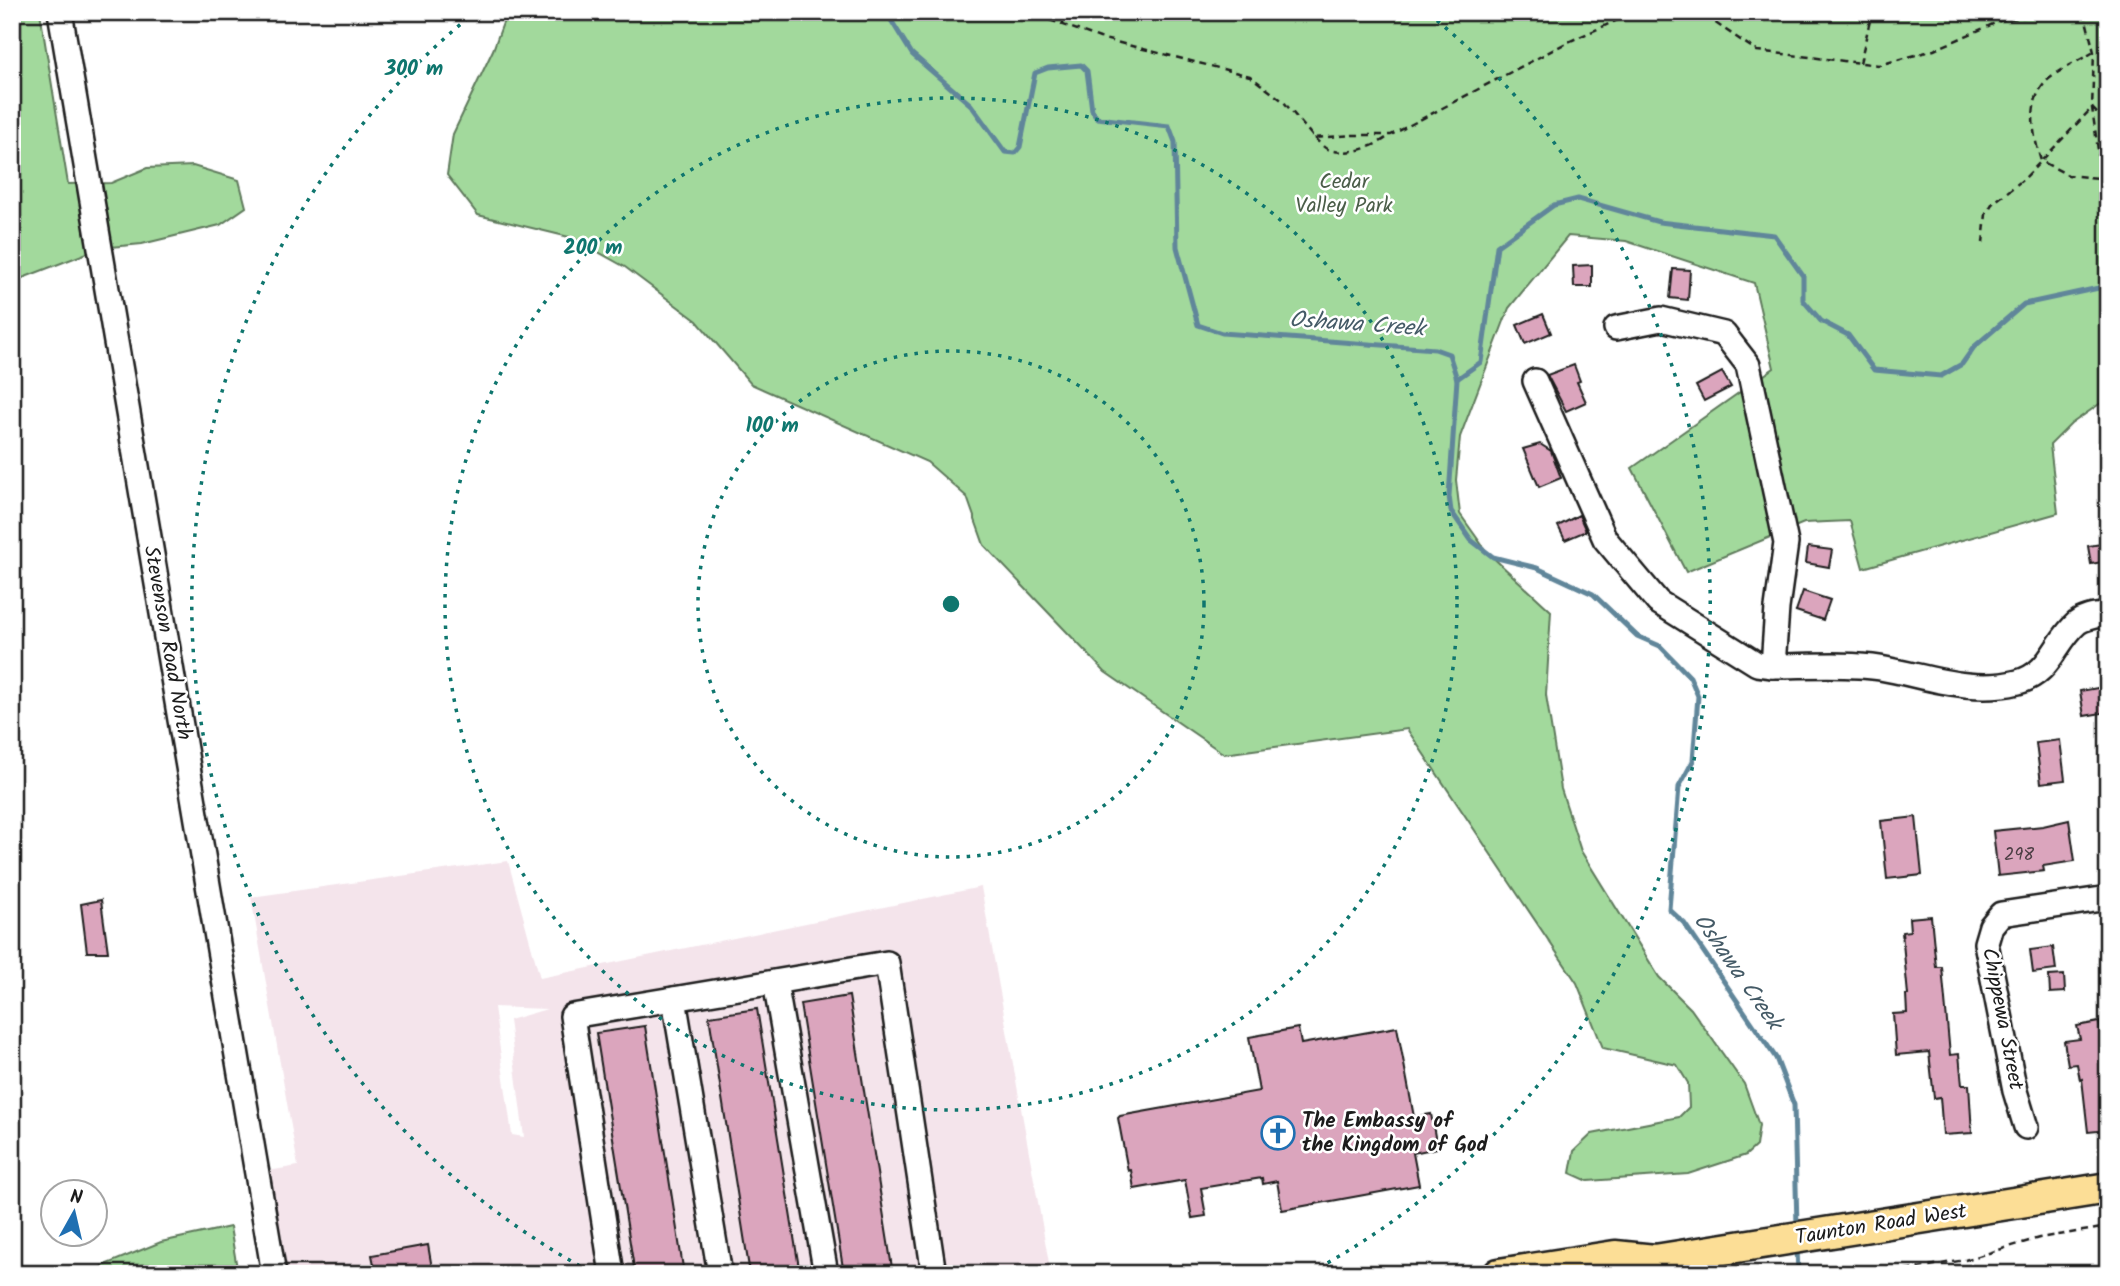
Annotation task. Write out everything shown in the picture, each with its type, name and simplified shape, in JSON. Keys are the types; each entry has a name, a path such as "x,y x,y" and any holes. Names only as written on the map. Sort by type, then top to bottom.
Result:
{"main road":[{"name":"Taunton Road West","path":"1499,1274 1615,1256 1655,1260 2108,1188"},
{"name":"Taunton Road West","path":"1627,1274 1655,1260"}],"street":[{"name":"Stevenson Road North","path":"60,12 274,1274"},
{"path":"1616,328 1661,319 1724,334 1748,365 1786,543 1777,608 1773,666"},
{"path":"1535,381 1605,538 1658,602 1757,664 1878,668 1952,684 1993,685 2018,681 2041,671 2077,624 2088,617 2108,614"},
{"name":"Chippewa Street","path":"2026,1127 2015,1091 1986,943 1991,926 2001,914 2108,898"},
{"path":"612,1274 572,1016 887,963 934,1274"},
{"path":"775,982 826,1274"},
{"path":"674,999 720,1274"}],"path":[{"path":"1027,12 1100,38 1250,76 1283,101 1314,138 1328,149 1349,150 1378,145 1391,135 1568,43 1636,12"},
{"path":"1063,12 1063,25"},
{"path":"1657,12 1711,20 1757,51 1879,65 1934,50 2002,20 2061,12"},
{"path":"1709,12 1711,20"},
{"path":"1860,63 1872,12"},
{"path":"1997,12 2002,20"},
{"path":"2084,12 2094,52 2092,108 2102,180"},
{"path":"2094,52 2049,79 2033,104 2034,137 2041,161 2068,175 2108,179"},
{"path":"2092,108 2108,124"},
{"path":"1983,243 1986,214 1992,204 2025,178 2092,108"},
{"path":"1314,138 1391,135"},
{"path":"1881,1274 1965,1261 2039,1238 2108,1227"}],"shaded area":[{"path":"508,861 540,978 981,887 1051,1274 285,1274 268,1171 298,1166 251,897","holes":["494,1007 547,1009 509,1020 524,1137 512,1135"]}],"green space":[{"path":"12,12 40,12 68,184 111,183 147,168 193,166 239,180 246,207 220,225 142,244 100,248 20,279 12,279 12,165 15,164 12,150"},
{"name":"Cedar Valley Park","path":"507,12 2108,12 2108,398 2071,424 2050,445 2058,513 1863,568 1850,521 1804,523 1686,572 1632,468 1774,368 1754,283 1626,241 1568,236 1509,308 1460,437 1456,480 1460,514 1487,552 1551,611 1546,695 1561,789 1581,851 1659,977 1691,1009 1744,1084 1759,1125 1756,1146 1746,1155 1688,1174 1588,1181 1570,1173 1574,1151 1592,1134 1679,1117 1689,1107 1688,1083 1677,1065 1603,1048 1577,983 1407,729 1224,754 1105,672 984,545 967,497 927,462 751,384 697,321 625,267 573,238 478,215 447,175 453,134 493,50"},
{"path":"230,1227 238,1274 104,1274 102,1266 161,1242"}],"building":[{"path":"1592,265 1592,287 1574,287 1573,266"},
{"path":"1673,269 1690,270 1688,300 1670,298"},
{"path":"1543,314 1551,333 1525,344 1517,325"},
{"path":"1574,365 1580,381 1577,382 1586,402 1566,411 1547,375"},
{"path":"1722,372 1731,387 1704,401 1696,386"},
{"path":"1540,444 1551,451 1561,478 1539,487 1523,449"},
{"path":"1579,515 1586,531 1565,540 1558,526"},
{"path":"2108,543 2108,561 2091,564 2088,546"},
{"path":"1808,547 1832,550 1829,567 1806,563"},
{"path":"1803,591 1830,600 1823,620 1796,611"},
{"path":"2104,687 2108,712 2084,716 2080,691"},
{"path":"2060,740 2065,780 2041,783 2036,743"},
{"path":"1916,817 1922,875 1887,879 1881,821"},
{"path":"2069,820 2075,861 2043,866 2044,871 1998,876 1993,831 2043,826"},
{"path":"101,900 108,952 87,952 81,904"},
{"path":"1931,916 1936,967 1942,967 1950,1055 1959,1054 1962,1085 1969,1085 1972,1133 1943,1135 1940,1097 1934,1098 1929,1052 1896,1055 1893,1014 1907,1013 1908,995 1902,932 1910,931 1909,918"},
{"path":"2053,947 2056,970 2033,973 2030,950"},
{"path":"2064,975 2065,992 2050,993 2049,976"},
{"path":"849,996 893,1274 844,1274 800,1004"},
{"path":"757,1009 800,1274 750,1274 709,1016"},
{"path":"2099,1022 2108,1070 2108,1130 2088,1132 2082,1079 2080,1080 2077,1064 2068,1065 2064,1041 2080,1039 2077,1026"},
{"path":"645,1026 684,1274 635,1274 596,1033"},
{"name":"The Embassy of the Kingdom of God","path":"1397,1027 1414,1117 1431,1114 1437,1148 1413,1153 1419,1185 1282,1210 1277,1181 1263,1184 1262,1178 1201,1188 1206,1216 1192,1218 1185,1180 1134,1189 1131,1170 1128,1171 1118,1118 1120,1116 1259,1091 1249,1037 1298,1028 1301,1044"},
{"path":"428,1245 433,1274 376,1274 372,1255"}],"waterway":[{"name":"Oshawa Creek","path":"886,12 912,54 971,105 1005,152 1015,153 1020,147 1035,73 1048,68 1081,65 1087,71 1092,110 1097,118 1169,126 1175,142 1177,247 1198,325 1222,333 1435,349 1449,354 1457,379 1449,496 1451,511 1471,540 1493,557 1537,568 1593,594 1637,636 1660,646 1690,677 1698,696 1693,761 1679,787 1669,909 1684,923 1776,1058 1794,1105 1797,1227"},
{"path":"1457,379 1481,362 1497,246 1554,205 1578,199 1659,222 1774,235 1803,276 1803,300 1821,321 1848,335 1874,370 1941,376 1962,364 1974,347 2024,304 2108,286"},
{"name":"Oshawa Creek","path":"1797,1247 1798,1274"}],"place":[{"name":"The Embassy of the Kingdom of God","path":"1278,1133"}]}
